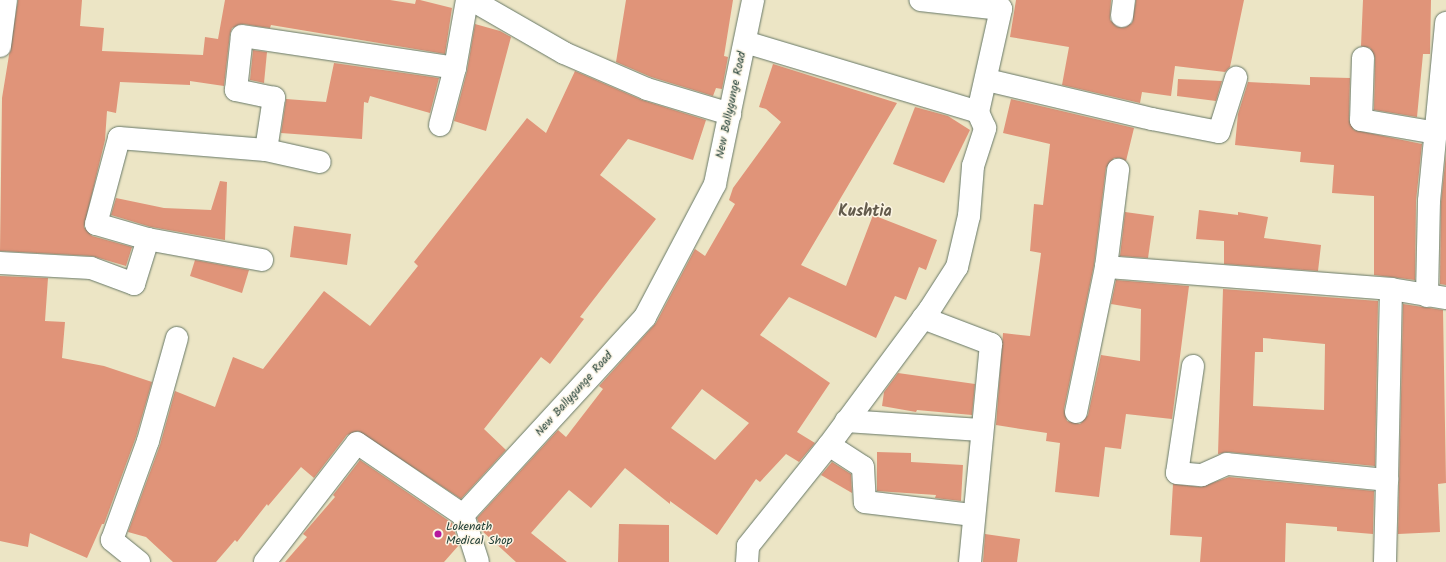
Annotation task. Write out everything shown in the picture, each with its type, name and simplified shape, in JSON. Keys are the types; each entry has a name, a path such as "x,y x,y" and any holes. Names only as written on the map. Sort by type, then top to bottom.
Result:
{"street":[{"path":"0,46 6,0"},
{"path":"440,125 455,68 467,0"},
{"path":"472,0 564,53 647,88 730,114"},
{"name":"New Ballygunge Road","path":"463,515 645,317 715,184 754,0"},
{"path":"747,562 748,546 829,445 923,318 957,267 969,216 973,166 985,128 978,112 987,80 1002,4 921,0"},
{"path":"1106,267 1391,289 1437,297 1429,201 1446,23"},
{"path":"266,150 274,98 236,90 242,36 455,68"},
{"path":"745,42 978,112"},
{"path":"1363,58 1362,120 1436,133"},
{"path":"987,80 1152,119 1219,132 1236,78"},
{"path":"262,260 148,239 96,224 119,138 266,150 320,162"},
{"path":"1076,412 1106,267 1118,170"},
{"path":"0,263 91,268 134,284 148,239"},
{"path":"1385,562 1391,289"},
{"path":"923,318 991,344 981,430 970,562"},
{"path":"139,562 112,540 148,441 177,338"},
{"path":"1193,366 1176,472 1202,475 1227,464 1387,480"},
{"path":"846,421 981,430"},
{"path":"264,562 357,443 463,515 478,562"},
{"path":"829,445 863,466 865,502 973,515"}],"building":[{"path":"18,0 82,0 80,26 104,28 102,51 203,55 205,37 218,39 225,0 390,0 415,4 416,0 420,0 452,8 445,54 271,25 270,28 243,24 232,28 230,34 224,86 190,81 190,85 120,82 116,113 107,111 105,140 84,227 92,236 132,247 126,266 92,256 0,251 2,98"},
{"path":"626,0 733,0 724,56 728,57 722,89 716,88 713,96 651,77 616,62"},
{"path":"1016,0 1111,0 1110,20 1121,28 1132,23 1136,0 1244,0 1230,67 1225,72 1175,66 1171,96 1142,92 1140,103 1062,85 1069,47 1010,37"},
{"path":"1363,0 1431,0 1430,54 1423,54 1417,117 1374,110 1375,58 1370,48 1361,46"},
{"path":"475,24 500,31 511,37 486,131 454,121 467,71"},
{"path":"253,50 267,52 264,83 250,80"},
{"path":"334,63 439,78 430,113 370,96 368,103 364,102 362,139 281,133 286,99 326,102"},
{"path":"773,64 897,103 801,265 846,286 873,215 937,240 926,270 919,267 906,300 895,296 876,338 789,297 760,335 830,383 797,432 815,443 799,462 786,454 760,482 756,479 717,535 670,501 670,504 625,468 591,508 569,490 531,533 567,562 516,562 481,530 477,518 558,430 566,437 603,389 599,386 656,323 695,249 705,256 735,204 729,200 733,188 781,122 766,109 759,107","holes":["702,389 749,423 715,460 671,428"]},
{"path":"575,71 642,100 706,120 693,160 628,139 600,175 656,219 580,317 584,319 550,364 541,357 484,429 506,450 461,499 358,431 347,435 314,478 301,467 268,506 267,504 237,542 235,540 216,562 173,562 146,537 128,532 160,445 175,391 215,407 233,357 263,369 324,291 370,326 418,266 414,262 527,118 546,133"},
{"path":"1310,77 1350,78 1349,120 1354,130 1422,144 1416,201 1415,280 1374,275 1374,196 1332,193 1334,165 1300,162 1301,152 1235,145 1238,114 1248,82 1310,85"},
{"path":"1178,79 1222,81 1216,101 1177,96"},
{"path":"1011,99 1134,128 1126,161 1120,158 1114,158 1106,168 1094,265 1064,409 1067,421 1080,424 1088,415 1101,355 1140,361 1141,309 1111,304 1116,280 1189,286 1172,419 1126,414 1121,449 1105,447 1099,497 1055,492 1060,443 1046,441 1047,433 996,425 1003,333 1030,336 1041,253 1030,251 1034,204 1043,205 1050,144 1003,133"},
{"path":"915,107 948,116 970,130 944,183 893,164"},
{"path":"1446,154 1446,285 1440,284 1441,202"},
{"path":"220,181 227,182 225,240 151,227 111,215 116,198 164,208 211,210"},
{"path":"1199,210 1238,215 1238,212 1268,217 1264,238 1321,245 1318,271 1224,264 1224,241 1196,239"},
{"path":"1125,212 1154,216 1148,258 1120,256"},
{"path":"294,226 351,234 347,265 290,257"},
{"path":"195,260 249,270 242,293 190,276"},
{"path":"0,276 48,278 45,321 65,322 62,358 104,366 152,382 136,437 104,524 102,524 87,558 30,533 28,547 0,541"},
{"path":"1223,289 1378,301 1375,466 1228,452 1218,454","holes":["1263,338 1325,344 1324,410 1253,406 1255,352 1263,352"]},
{"path":"1403,304 1443,310 1446,483 1438,484 1440,532 1398,534"},
{"path":"898,373 975,384 972,415 917,410 916,412 882,406 884,392"},
{"path":"877,452 911,453 911,462 963,465 961,501 935,498 936,495 877,491"},
{"path":"360,460 452,523 459,545 444,562 285,562 307,537 303,534 335,497 333,495"},
{"path":"832,462 851,474 852,493 821,475"},
{"path":"1229,477 1374,491 1373,534 1337,531 1337,527 1286,523 1285,562 1200,562 1202,537 1170,535 1173,484 1201,487"},
{"path":"619,524 669,525 669,562 618,562"},
{"path":"985,534 1020,539 1017,562 983,562"}],"place":[{"name":"Lokenath Medical Shop","path":"438,534"}],"district":[{"name":"Kushtia","path":"865,212"}]}
